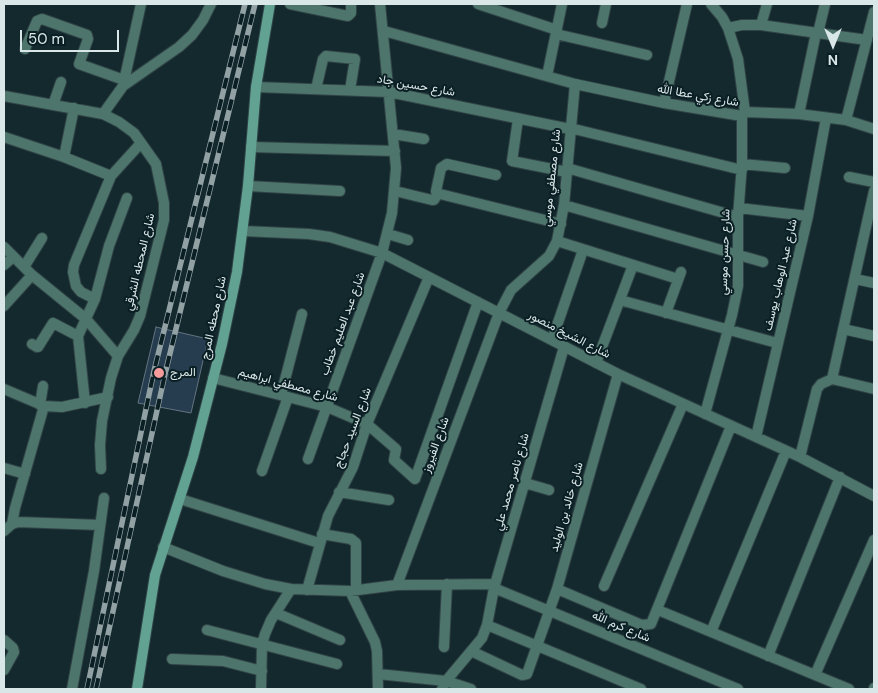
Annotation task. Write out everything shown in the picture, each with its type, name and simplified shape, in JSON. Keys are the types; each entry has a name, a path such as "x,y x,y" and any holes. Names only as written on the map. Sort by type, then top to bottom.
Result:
{"main road":[{"name":"شارع محطه المرج","path":"138,689 155,575 193,457 237,272 248,186 256,87 270,4"}],"street":[{"path":"103,114 124,83 141,4"},
{"path":"124,83 179,47 192,35 203,20 210,4"},
{"path":"290,4 348,16 351,13 351,4"},
{"name":"شارع عبد العليم خطاب","path":"308,459 382,253 388,234 395,191 395,151 380,4"},
{"path":"478,4 556,32 647,55"},
{"path":"547,76 562,4"},
{"path":"602,23 606,4"},
{"path":"664,102 687,4"},
{"name":"شارع حسن موسي","path":"705,414 737,293 744,114 738,59 728,28 712,4"},
{"path":"761,25 767,4"},
{"path":"799,114 825,4"},
{"path":"846,120 874,12"},
{"path":"25,49 38,20 42,19 87,35 88,38 79,62 80,65 124,83"},
{"path":"728,28 742,25 761,25 867,40"},
{"name":"شارع زكي عطا الله","path":"384,31 575,84 664,102 744,114 799,114 846,120 874,129"},
{"path":"316,89 323,59 326,56 355,59 350,90"},
{"path":"53,105 61,82"},
{"name":"شارع مصطفي موسي","path":"498,313 511,290 549,256 556,241 564,205 575,84"},
{"name":"شارع حسين جاد","path":"256,87 389,92 742,167 785,168"},
{"name":"شارع المحطه الشرقي","path":"4,96 103,114 119,122 134,133 156,164 164,203 164,220 140,316 118,356 102,421 101,469"},
{"path":"64,157 74,108"},
{"path":"518,118 512,161 567,170 739,213 808,216"},
{"name":"شارع عبد الوهاب يوسف","path":"756,437 808,216 826,118"},
{"path":"393,134 424,139"},
{"path":"4,137 64,157 111,176"},
{"path":"95,299 81,292 76,286 73,272 111,176 141,143"},
{"path":"251,147 395,151"},
{"path":"395,191 434,200 437,194 441,168 446,164 496,175"},
{"path":"849,176 874,182"},
{"path":"248,186 340,191"},
{"path":"832,379 855,279 870,232 874,191"},
{"path":"437,194 561,224"},
{"path":"85,403 78,336 95,299 109,246 127,198"},
{"path":"564,205 763,262"},
{"name":"شارع الشيخ منصور","path":"243,231 323,236 382,253 618,374 800,457 874,496"},
{"path":"388,234 408,240"},
{"path":"24,267 42,238"},
{"path":"556,241 633,265 680,276 666,312"},
{"path":"4,247 32,275 86,319 118,356"},
{"path":"552,340 583,250"},
{"path":"4,265 13,257"},
{"path":"596,363 633,265"},
{"path":"4,306 32,275"},
{"name":"شارع السيد حجاج","path":"307,590 320,538 330,510 356,460 367,424 429,277"},
{"path":"855,279 874,283"},
{"path":"620,300 777,343"},
{"name":"شارع مصطفي ابراهيم","path":"213,378 327,407 367,424 396,450 394,460 415,479 478,302"},
{"name":"شارع الفيروز","path":"397,585 498,313"},
{"path":"262,471 285,396 302,314"},
{"path":"32,344 38,346 53,323 78,336"},
{"path":"843,329 874,336"},
{"name":"شارع ناصر محمد علي","path":"444,685 482,638 487,625 495,586 564,347"},
{"name":"شارع خالد بن الوليد","path":"471,651 525,676 527,674 557,589 618,374"},
{"path":"800,457 817,389 821,384 832,379 874,389"},
{"path":"8,528 25,474 42,406 43,386"},
{"path":"4,390 42,406 62,407 108,397"},
{"path":"604,586 683,404"},
{"path":"557,589 647,626 652,623 732,426"},
{"path":"711,632 786,451"},
{"path":"4,468 25,474"},
{"path":"768,656 840,477"},
{"path":"525,482 549,490"},
{"path":"339,492 389,500"},
{"path":"72,689 94,572 104,498"},
{"path":"180,499 320,538 351,539 356,542 353,590 375,642 378,689"},
{"path":"8,528 25,522 100,525"},
{"path":"815,675 874,540"},
{"path":"163,547 223,571 265,584 291,589 353,590 397,585 448,584 495,586"},
{"path":"444,648 448,584"},
{"name":"شارع كرم الله","path":"495,586 550,611 738,689"},
{"path":"261,689 262,644 265,634 291,589"},
{"path":"658,610 849,689"},
{"path":"276,613 340,640"},
{"path":"487,625 642,689"},
{"path":"206,630 337,664"},
{"path":"4,640 13,648 14,652 4,670"},
{"path":"172,659 223,661 262,671"},
{"path":"378,674 471,689"}],"building":[{"path":"156,327 208,339 191,413 138,403"}],"railway":[{"path":"87,689 154,371 245,4"},
{"path":"96,689 165,374 255,4"}],"place":[{"name":"المرج","path":"159,373"}]}
